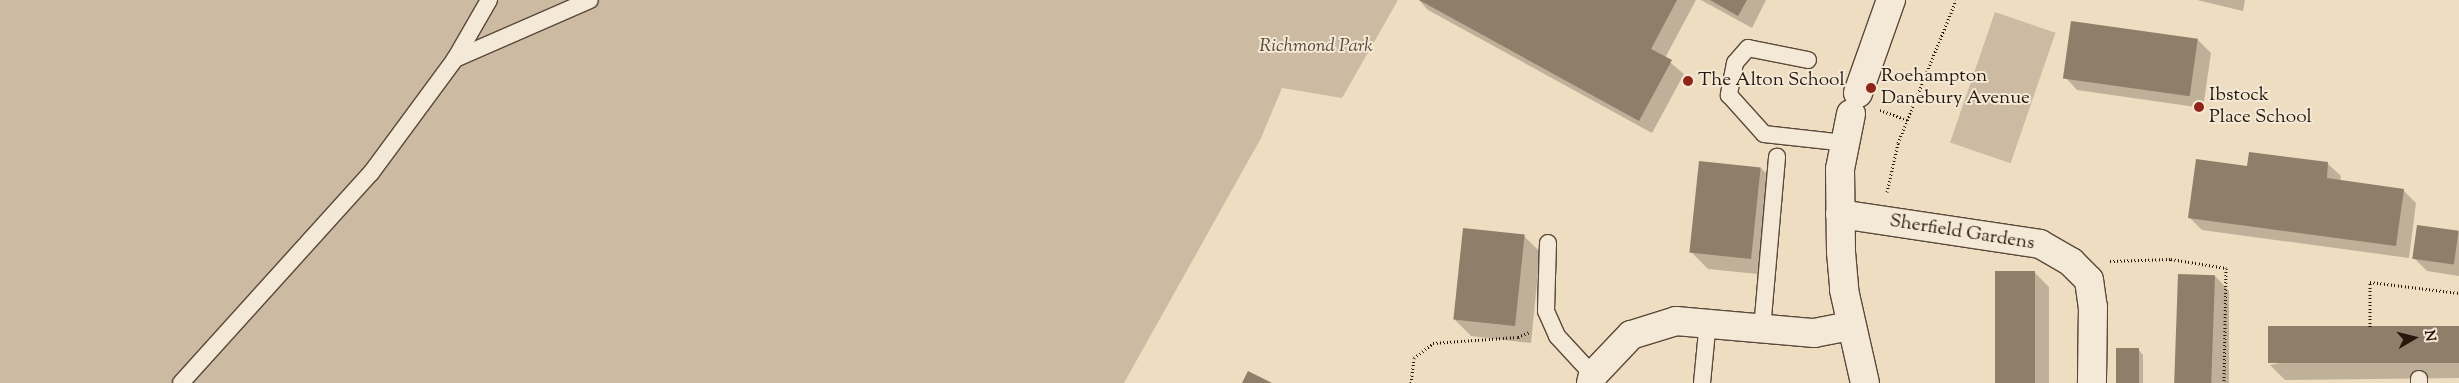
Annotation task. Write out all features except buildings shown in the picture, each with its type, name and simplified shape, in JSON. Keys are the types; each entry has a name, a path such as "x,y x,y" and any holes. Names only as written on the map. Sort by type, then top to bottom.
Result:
{"street":[{"path":"1865,383 1844,290 1840,169 1845,143 1861,105 1891,0"},
{"name":"Sherfield Gardens","path":"1840,214 2040,244 2071,262 2089,280 2093,307 2092,383"},
{"path":"1592,379 1631,335 1676,321 1708,322 1814,333 1851,326"}],"lane":[{"path":"181,383 371,173 455,59 489,0"},
{"path":"455,59 590,0"},
{"path":"1808,60 1748,48 1734,63 1729,95 1764,134 1845,143"},
{"path":"1762,329 1777,156"},
{"path":"1548,243 1544,295 1552,324 1557,336 1592,379"},
{"path":"1702,383 1708,322"}],"path":[{"path":"1881,220 1898,143 1956,0"},
{"path":"1861,105 1908,120"},
{"path":"2071,262 2171,260 2226,268 2224,383"},
{"path":"2370,327 2370,282 2459,293"},
{"path":"1411,383 1414,358 1433,343 1518,337 1552,324"}],"green space":[{"name":"Richmond Park","path":"0,0 1398,0 1342,98 1282,88 1261,138 1124,383 0,383"},
{"path":"1995,12 2056,33 2011,163 1950,142"}],"place":[{"name":"The Alton School","path":"1688,81"},
{"name":"Roehampton Danebury Avenue","path":"1871,88"},
{"name":"Ibstock Place School","path":"2199,107"}]}
